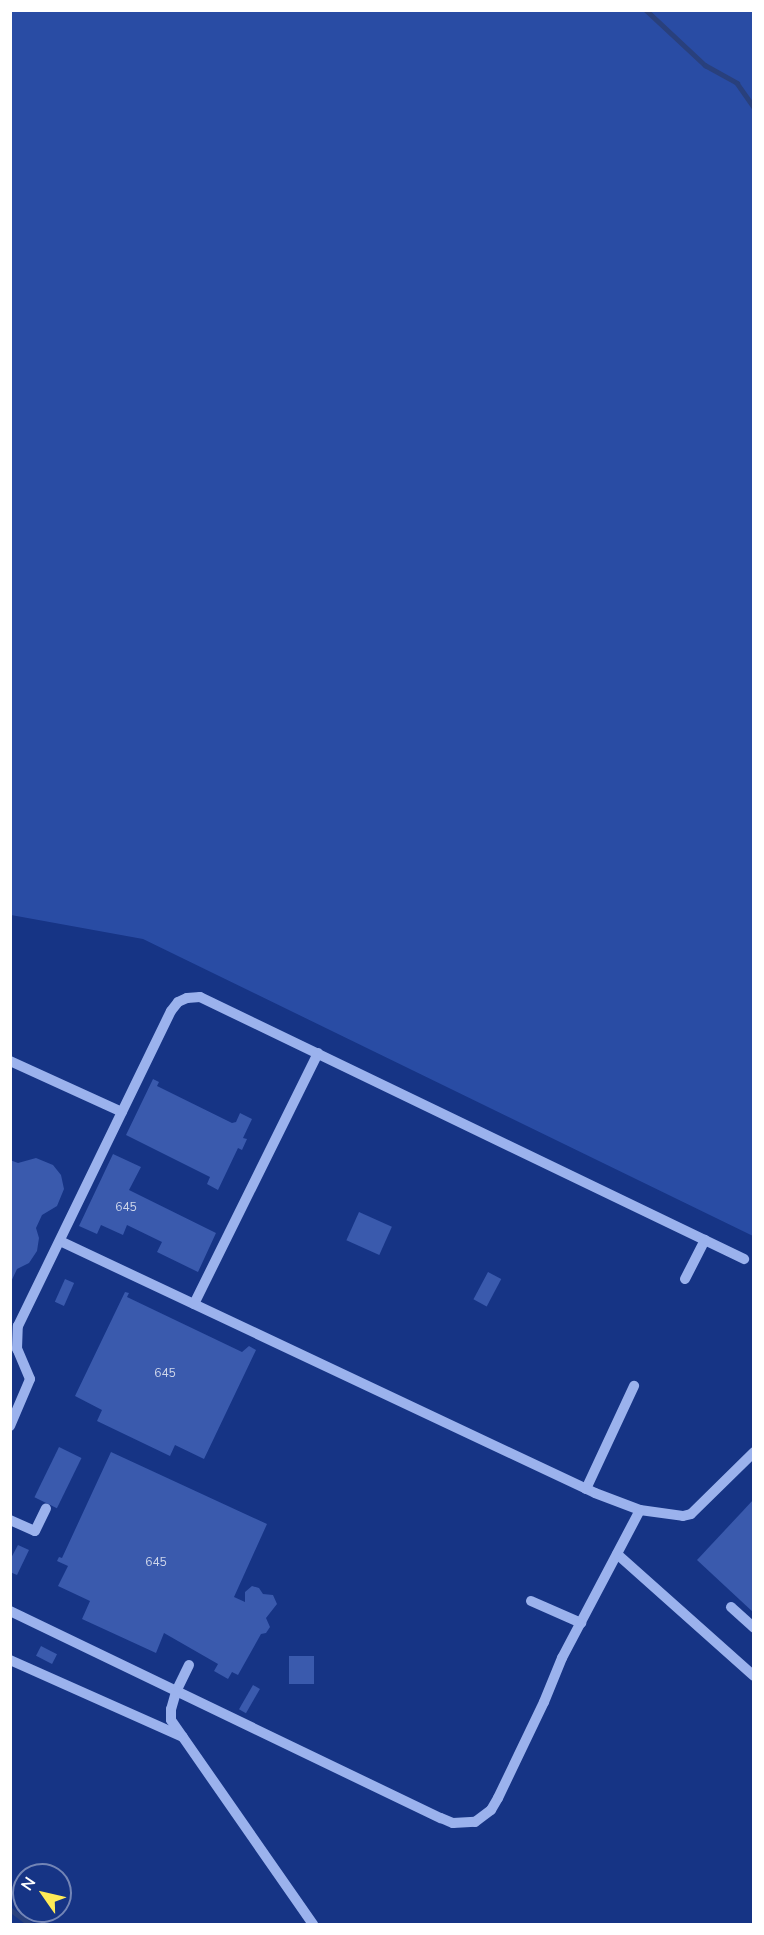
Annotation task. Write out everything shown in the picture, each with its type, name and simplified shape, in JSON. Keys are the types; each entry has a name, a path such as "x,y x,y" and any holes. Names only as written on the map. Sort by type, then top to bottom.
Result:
{"lane":[{"path":"10,1426 30,1379 13,1337 171,1011 178,1002 188,998 200,998 318,1053 744,1259"},
{"path":"194,1304 318,1053"},
{"path":"10,1061 122,1112"},
{"path":"60,1240 586,1489 640,1510 683,1516 691,1514 753,1452"},
{"path":"685,1279 705,1240"},
{"path":"586,1489 634,1386"},
{"path":"10,1520 35,1531 46,1508"},
{"path":"10,1611 441,1818 453,1823 475,1822 491,1810 498,1798 580,1623 640,1510"},
{"path":"617,1554 753,1676"},
{"path":"531,1600 580,1623"},
{"path":"731,1607 753,1628"},
{"path":"10,1660 183,1737"},
{"path":"189,1665 176,1692 171,1709 171,1720 314,1924"}],"shaded area":[{"path":"11,10 753,11 753,1236 143,939 11,915"}],"building":[{"path":"153,1079 159,1082 157,1086 232,1123 236,1122 240,1113 252,1119 243,1138 247,1139 242,1150 238,1148 218,1190 207,1184 210,1177 126,1135"},
{"path":"113,1154 141,1167 129,1190 216,1233 198,1272 157,1252 162,1242 127,1225 123,1235 101,1225 97,1234 79,1226"},
{"path":"36,1158 53,1165 61,1175 64,1189 57,1206 42,1215 36,1228 39,1238 37,1251 29,1263 17,1269 10,1284 10,1160 18,1163"},
{"path":"359,1212 392,1227 379,1255 346,1240"},
{"path":"488,1272 501,1279 487,1306 473,1299"},
{"path":"65,1279 74,1283 64,1306 55,1302"},
{"path":"125,1292 129,1293 127,1297 242,1352 249,1346 256,1350 204,1459 175,1445 170,1456 97,1421 102,1410 75,1396"},
{"path":"59,1447 81,1458 57,1508 34,1497"},
{"path":"111,1452 267,1524 234,1597 245,1602 245,1592 252,1586 259,1588 263,1594 273,1595 277,1604 266,1618 270,1627 266,1633 261,1634 238,1675 232,1672 228,1679 214,1671 218,1664 164,1633 156,1653 82,1619 90,1601 58,1586 68,1566 57,1561 59,1557 62,1558"},
{"path":"754,1499 754,1613 697,1560"},
{"path":"18,1545 29,1550 17,1575 10,1572 10,1560"},
{"path":"41,1646 57,1654 52,1664 36,1656"},
{"path":"289,1656 314,1656 314,1684 289,1684"},
{"path":"253,1685 260,1689 246,1713 239,1709"}],"waterway":[{"path":"646,10 705,65 737,83 754,107"},
{"path":"10,1909 30,1924"}]}
